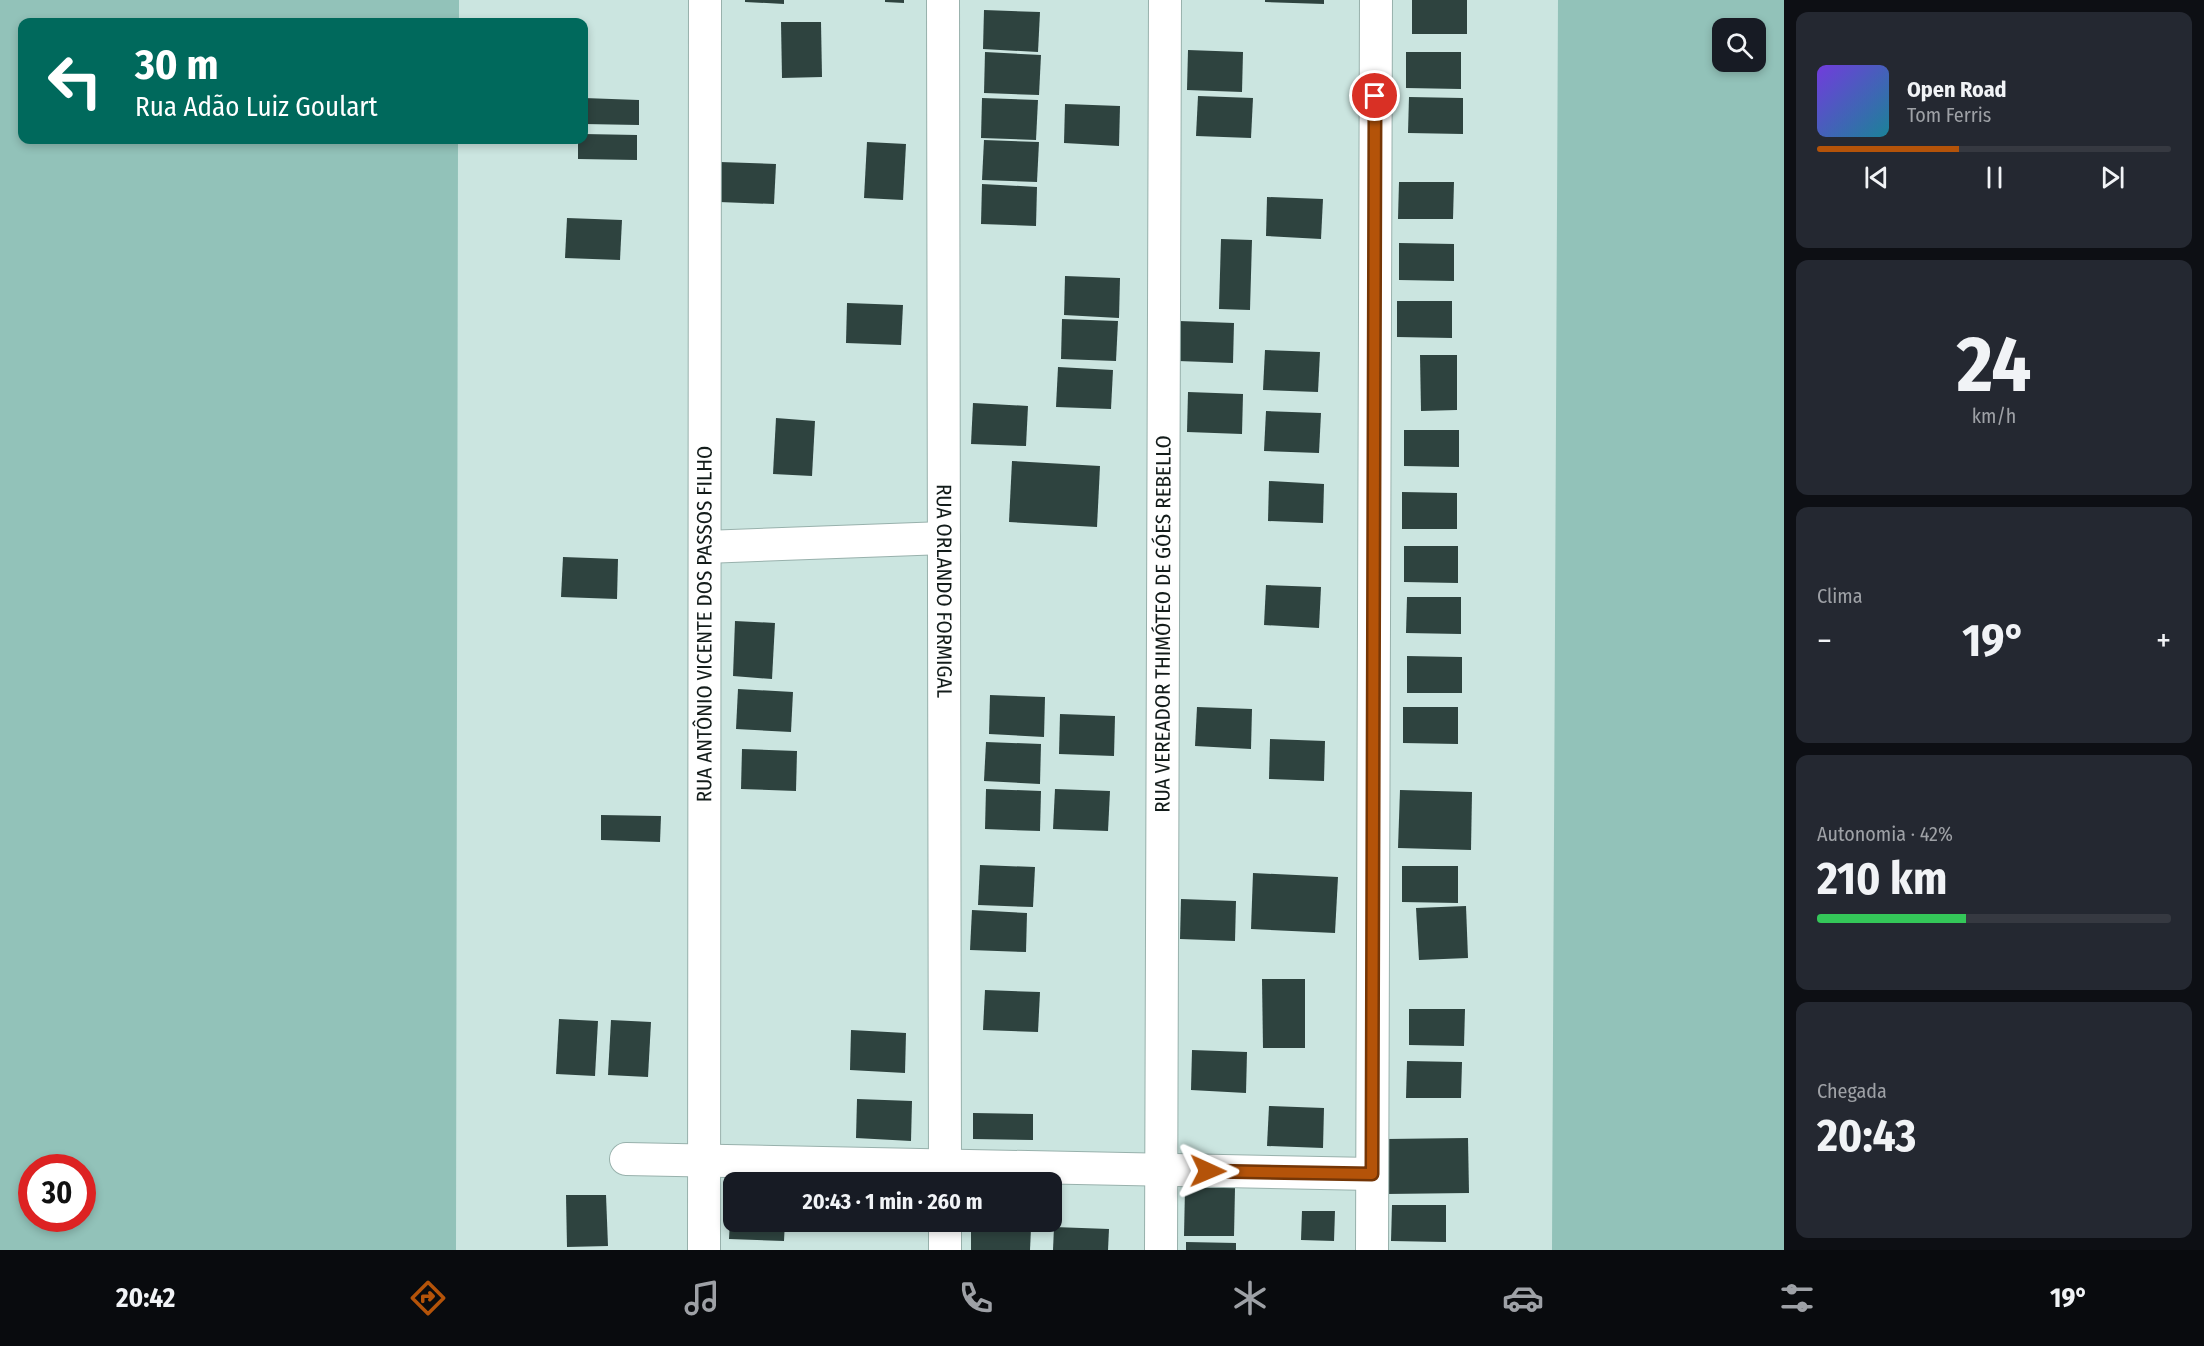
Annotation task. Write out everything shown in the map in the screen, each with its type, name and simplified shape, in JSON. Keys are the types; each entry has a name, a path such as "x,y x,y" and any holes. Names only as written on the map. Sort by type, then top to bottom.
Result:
{"street":[{"name":"RUA ANTÔNIO VICENTE DOS PASSOS FILHO","path":"704,1250 705,0"},
{"name":"RUA ORLANDO FORMIGAL","path":"943,0 945,1172"},
{"name":"RUA VEREADOR THIMÓTEO DE GÓES REBELLO","path":"1161,1250 1165,0"},
{"path":"1372,1250 1376,0"},
{"path":"705,547 944,538"},
{"path":"626,1159 704,1160 911,1172"},
{"path":"1053,1172 1161,1170 1372,1174"},
{"path":"945,1232 945,1250"}],"green space":[{"path":"0,0 459,0 459,18 18,18 18,144 458,144 456,1250 0,1250"},
{"path":"1558,0 1784,0 1784,1250 1552,1250"}],"building":[{"path":"745,0 784,0 784,4 745,2"},
{"path":"885,0 904,0 904,3 885,2"},
{"path":"1265,0 1324,0 1324,4 1265,2"},
{"path":"1412,0 1467,0 1467,34 1412,34"},
{"path":"984,10 1040,12 1038,52 983,49"},
{"path":"781,22 821,22 822,77 782,78"},
{"path":"1188,50 1243,52 1242,92 1187,90"},
{"path":"985,52 1041,55 1039,95 984,93"},
{"path":"1406,52 1461,52 1461,89 1406,88"},
{"path":"1198,96 1253,98 1251,138 1196,136"},
{"path":"1409,97 1463,98 1463,134 1408,133"},
{"path":"588,98 639,100 639,125 588,124"},
{"path":"982,98 1038,100 1036,140 981,138"},
{"path":"1065,104 1120,106 1119,146 1064,143"},
{"path":"588,134 637,135 637,160 578,159 578,144 588,144"},
{"path":"984,140 1039,142 1037,182 982,180"},
{"path":"867,142 906,144 903,200 864,198"},
{"path":"720,162 776,164 774,204 719,202"},
{"path":"1399,182 1454,182 1453,219 1398,219"},
{"path":"982,184 1037,187 1036,226 981,224"},
{"path":"1267,197 1323,199 1321,239 1266,236"},
{"path":"567,218 622,220 620,260 565,258"},
{"path":"1221,239 1252,240 1250,310 1219,309"},
{"path":"1399,243 1454,244 1454,281 1399,280"},
{"path":"1065,276 1120,278 1119,318 1064,315"},
{"path":"1397,301 1452,301 1452,338 1397,337"},
{"path":"847,303 903,305 901,345 846,343"},
{"path":"1062,319 1118,321 1116,361 1061,359"},
{"path":"1179,321 1234,323 1233,363 1178,361"},
{"path":"1265,350 1320,352 1318,392 1263,390"},
{"path":"1420,355 1457,355 1457,410 1421,411"},
{"path":"1058,367 1113,370 1111,409 1056,407"},
{"path":"1188,392 1243,394 1242,434 1187,432"},
{"path":"973,403 1028,406 1026,446 971,444"},
{"path":"1266,411 1321,413 1319,453 1264,451"},
{"path":"776,418 815,421 812,476 773,474"},
{"path":"1404,430 1459,430 1459,467 1404,466"},
{"path":"1012,461 1100,466 1097,527 1009,522"},
{"path":"1269,481 1324,484 1323,523 1268,521"},
{"path":"1402,492 1457,493 1457,529 1402,529"},
{"path":"1404,546 1458,546 1458,583 1404,582"},
{"path":"563,557 618,559 617,599 561,597"},
{"path":"1266,585 1321,587 1319,628 1264,625"},
{"path":"1407,597 1461,597 1461,634 1406,633"},
{"path":"735,621 775,623 772,679 733,676"},
{"path":"1407,656 1462,657 1462,693 1407,693"},
{"path":"738,689 793,692 791,732 736,729"},
{"path":"990,695 1045,697 1044,737 989,734"},
{"path":"1197,707 1252,709 1251,749 1195,746"},
{"path":"1403,707 1458,707 1458,744 1403,743"},
{"path":"1060,714 1115,716 1114,756 1059,754"},
{"path":"1270,739 1325,741 1324,781 1269,779"},
{"path":"986,742 1041,744 1040,784 984,781"},
{"path":"742,749 797,751 796,791 741,789"},
{"path":"986,789 1041,791 1040,831 985,829"},
{"path":"1055,789 1110,791 1108,831 1053,829"},
{"path":"1400,790 1472,792 1471,850 1398,848"},
{"path":"601,815 661,816 660,842 601,840"},
{"path":"980,865 1035,867 1033,907 978,905"},
{"path":"1402,866 1458,866 1458,903 1402,902"},
{"path":"1253,873 1338,877 1335,933 1251,929"},
{"path":"1181,899 1236,901 1235,941 1180,939"},
{"path":"1466,906 1468,958 1419,960 1416,908"},
{"path":"972,910 1027,913 1026,952 970,950"},
{"path":"1262,979 1305,979 1305,1048 1263,1048"},
{"path":"985,990 1040,992 1038,1032 983,1030"},
{"path":"1409,1009 1465,1009 1464,1046 1409,1045"},
{"path":"559,1019 598,1021 595,1076 556,1074"},
{"path":"611,1020 651,1022 648,1077 608,1075"},
{"path":"851,1030 906,1033 905,1073 850,1070"},
{"path":"1192,1050 1247,1052 1246,1093 1191,1090"},
{"path":"1407,1061 1462,1062 1461,1098 1406,1098"},
{"path":"857,1099 912,1101 911,1141 856,1138"},
{"path":"1269,1106 1324,1108 1323,1148 1267,1146"},
{"path":"973,1113 1033,1114 1033,1140 973,1139"},
{"path":"1468,1138 1469,1193 1386,1194 1386,1139"},
{"path":"1185,1188 1235,1188 1234,1236 1184,1236"},
{"path":"566,1195 606,1195 608,1246 567,1247"},
{"path":"1392,1205 1446,1205 1446,1242 1391,1241"},
{"path":"1302,1211 1335,1211 1334,1241 1301,1240"},
{"path":"1062,1227 1109,1229 1108,1250 1053,1250 1054,1232 1062,1232"},
{"path":"729,1232 784,1232 784,1241 729,1239"},
{"path":"971,1232 1031,1232 1030,1250 971,1250"},
{"path":"1186,1242 1236,1243 1236,1250 1186,1250"}],"route":[{"path":"1208,1171 1372,1174 1375,96"}]}
